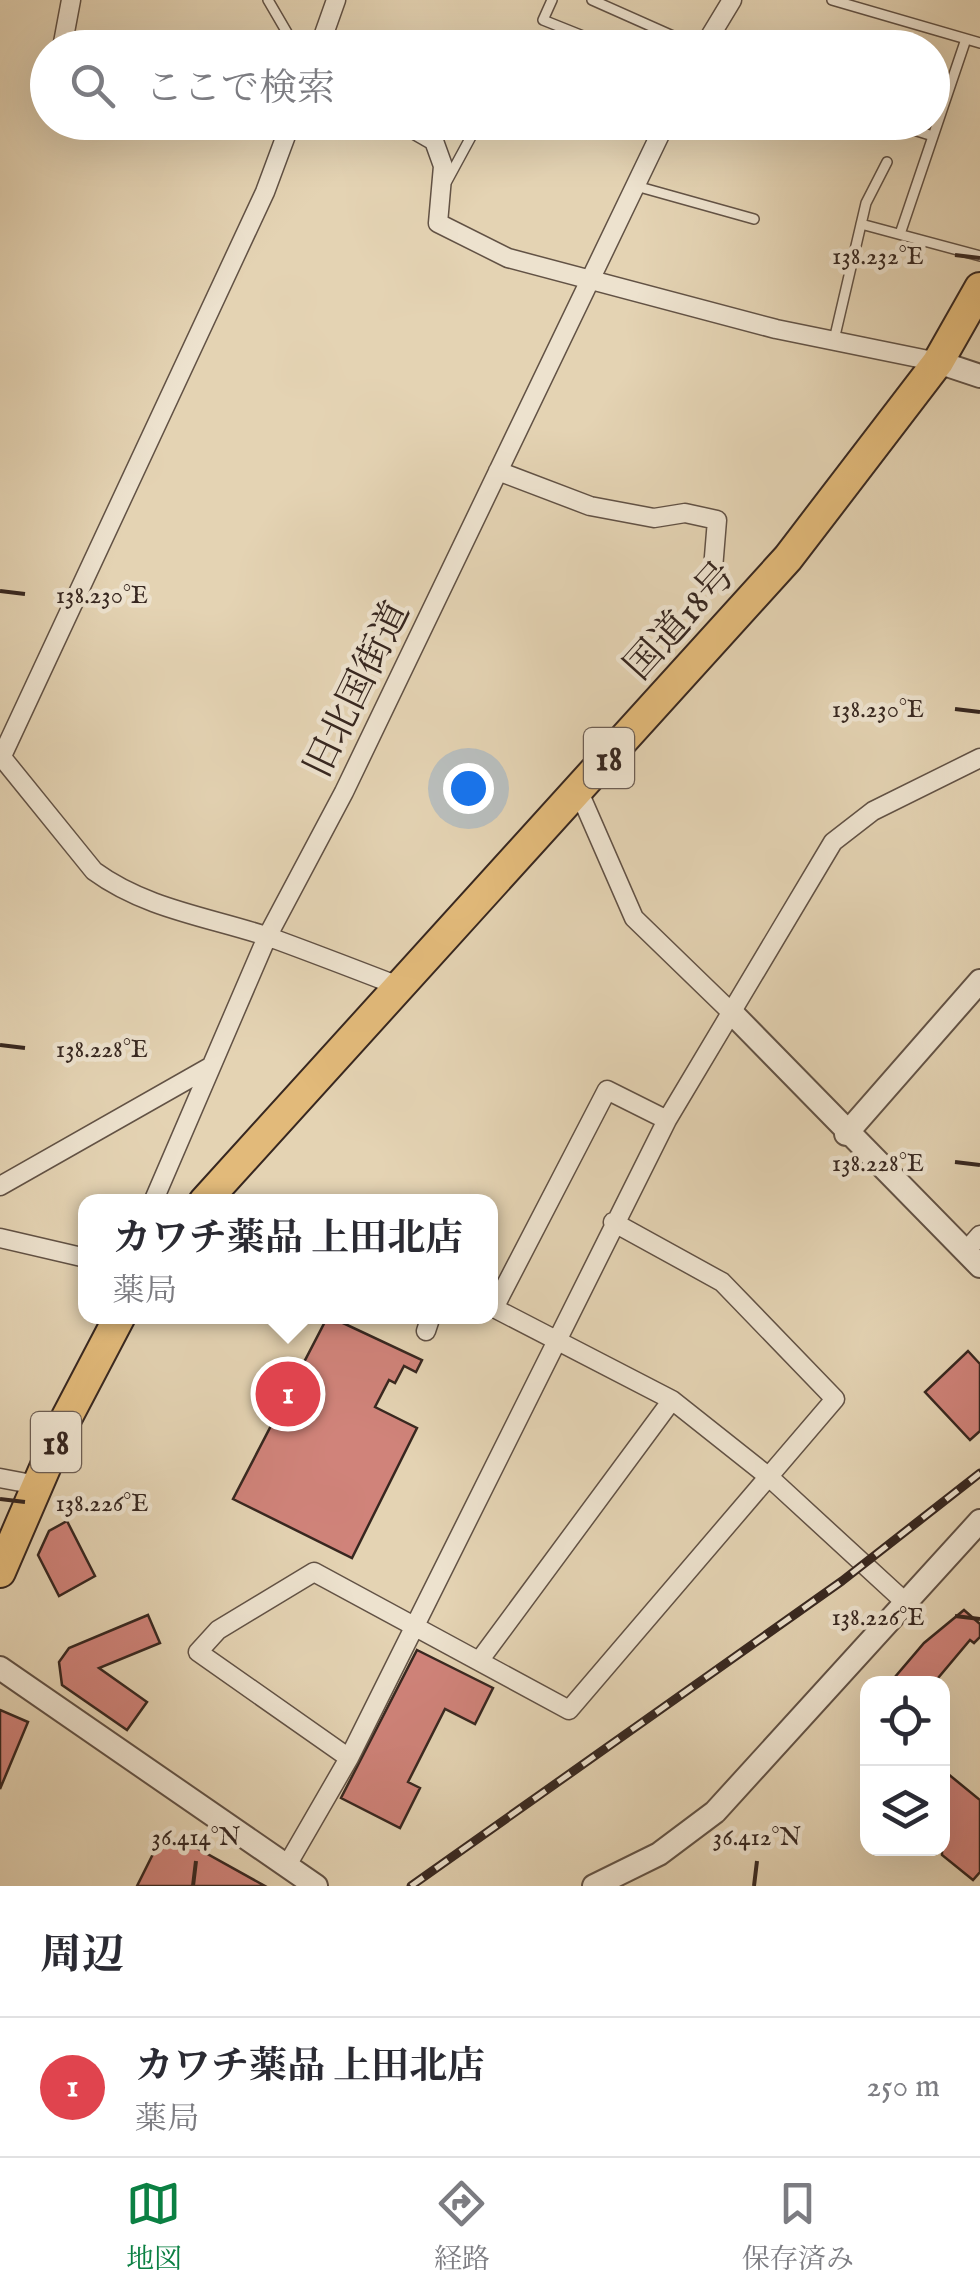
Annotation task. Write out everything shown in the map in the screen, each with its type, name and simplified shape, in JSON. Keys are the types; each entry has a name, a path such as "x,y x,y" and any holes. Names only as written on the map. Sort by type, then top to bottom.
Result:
{"highway":[{"name":"国道18号","path":"211,1194 788,558 938,362 980,288"},
{"name":"18","path":"0,1572 94,1360 115,1324"}],"street":[{"path":"65,30 71,0"},
{"path":"325,30 336,0"},
{"path":"713,30 732,0"},
{"path":"284,140 257,210 1,756 94,871 113,885 162,906 266,937 401,987"},
{"path":"432,140 443,166 438,222 508,258 776,329 938,362 980,376"},
{"name":"旧北国街道","path":"156,1194 266,937 344,792 658,140"},
{"path":"498,471 590,506 654,518 686,513 717,520 712,582"},
{"path":"281,1877 350,1758 666,1120 834,842 873,811 980,758"},
{"path":"578,792 634,918 732,1013 846,1134 975,1251"},
{"path":"846,1134 980,981"},
{"path":"0,1186 208,1068"},
{"path":"498,1295 606,1090 666,1120"},
{"path":"350,1758 198,1652 218,1630 314,1572 570,1710 835,1398 722,1282 613,1222"},
{"path":"0,1238 78,1256"},
{"path":"498,1309 672,1400 769,1477 905,1602"},
{"path":"480,1661 672,1400"},
{"path":"0,1478 37,1484"},
{"path":"594,1886 659,1854 714,1812 980,1521"},
{"path":"0,1668 281,1877 316,1886"}],"lane":[{"path":"268,0 286,30"},
{"path":"552,0 543,20 568,30"},
{"path":"592,0 661,30"},
{"path":"832,0 935,30"},
{"path":"950,34 980,43"},
{"path":"950,88 966,39"},
{"path":"440,192 470,140"},
{"path":"902,232 933,140"},
{"path":"834,340 861,224 887,162"},
{"path":"636,186 754,219"},
{"path":"861,224 980,256"}],"building":[{"path":"324,1324 345,1324 422,1360 416,1372 404,1366 395,1383 389,1380 375,1407 417,1428 352,1558 233,1499"},
{"path":"968,1351 980,1364 980,1431 970,1440 925,1392"},
{"path":"67,1521 95,1576 59,1596 38,1555 49,1531"},
{"path":"964,1610 980,1624 980,1637 974,1643 970,1640 940,1676 896,1676 924,1643"},
{"path":"148,1615 160,1643 99,1668 147,1702 127,1730 62,1685 59,1662 69,1648"},
{"path":"417,1650 493,1688 475,1724 445,1709 408,1782 420,1788 400,1828 341,1798"},
{"path":"0,1710 28,1722 0,1789"},
{"path":"950,1776 980,1800 980,1872 973,1880 943,1856 950,1856"},
{"path":"162,1836 182,1845 184,1841 265,1886 137,1886"}],"railway":[{"path":"411,1886 842,1581 980,1473"}],"place":[{"name":"カワチ薬品 上田北店","path":"288,1394"}]}
